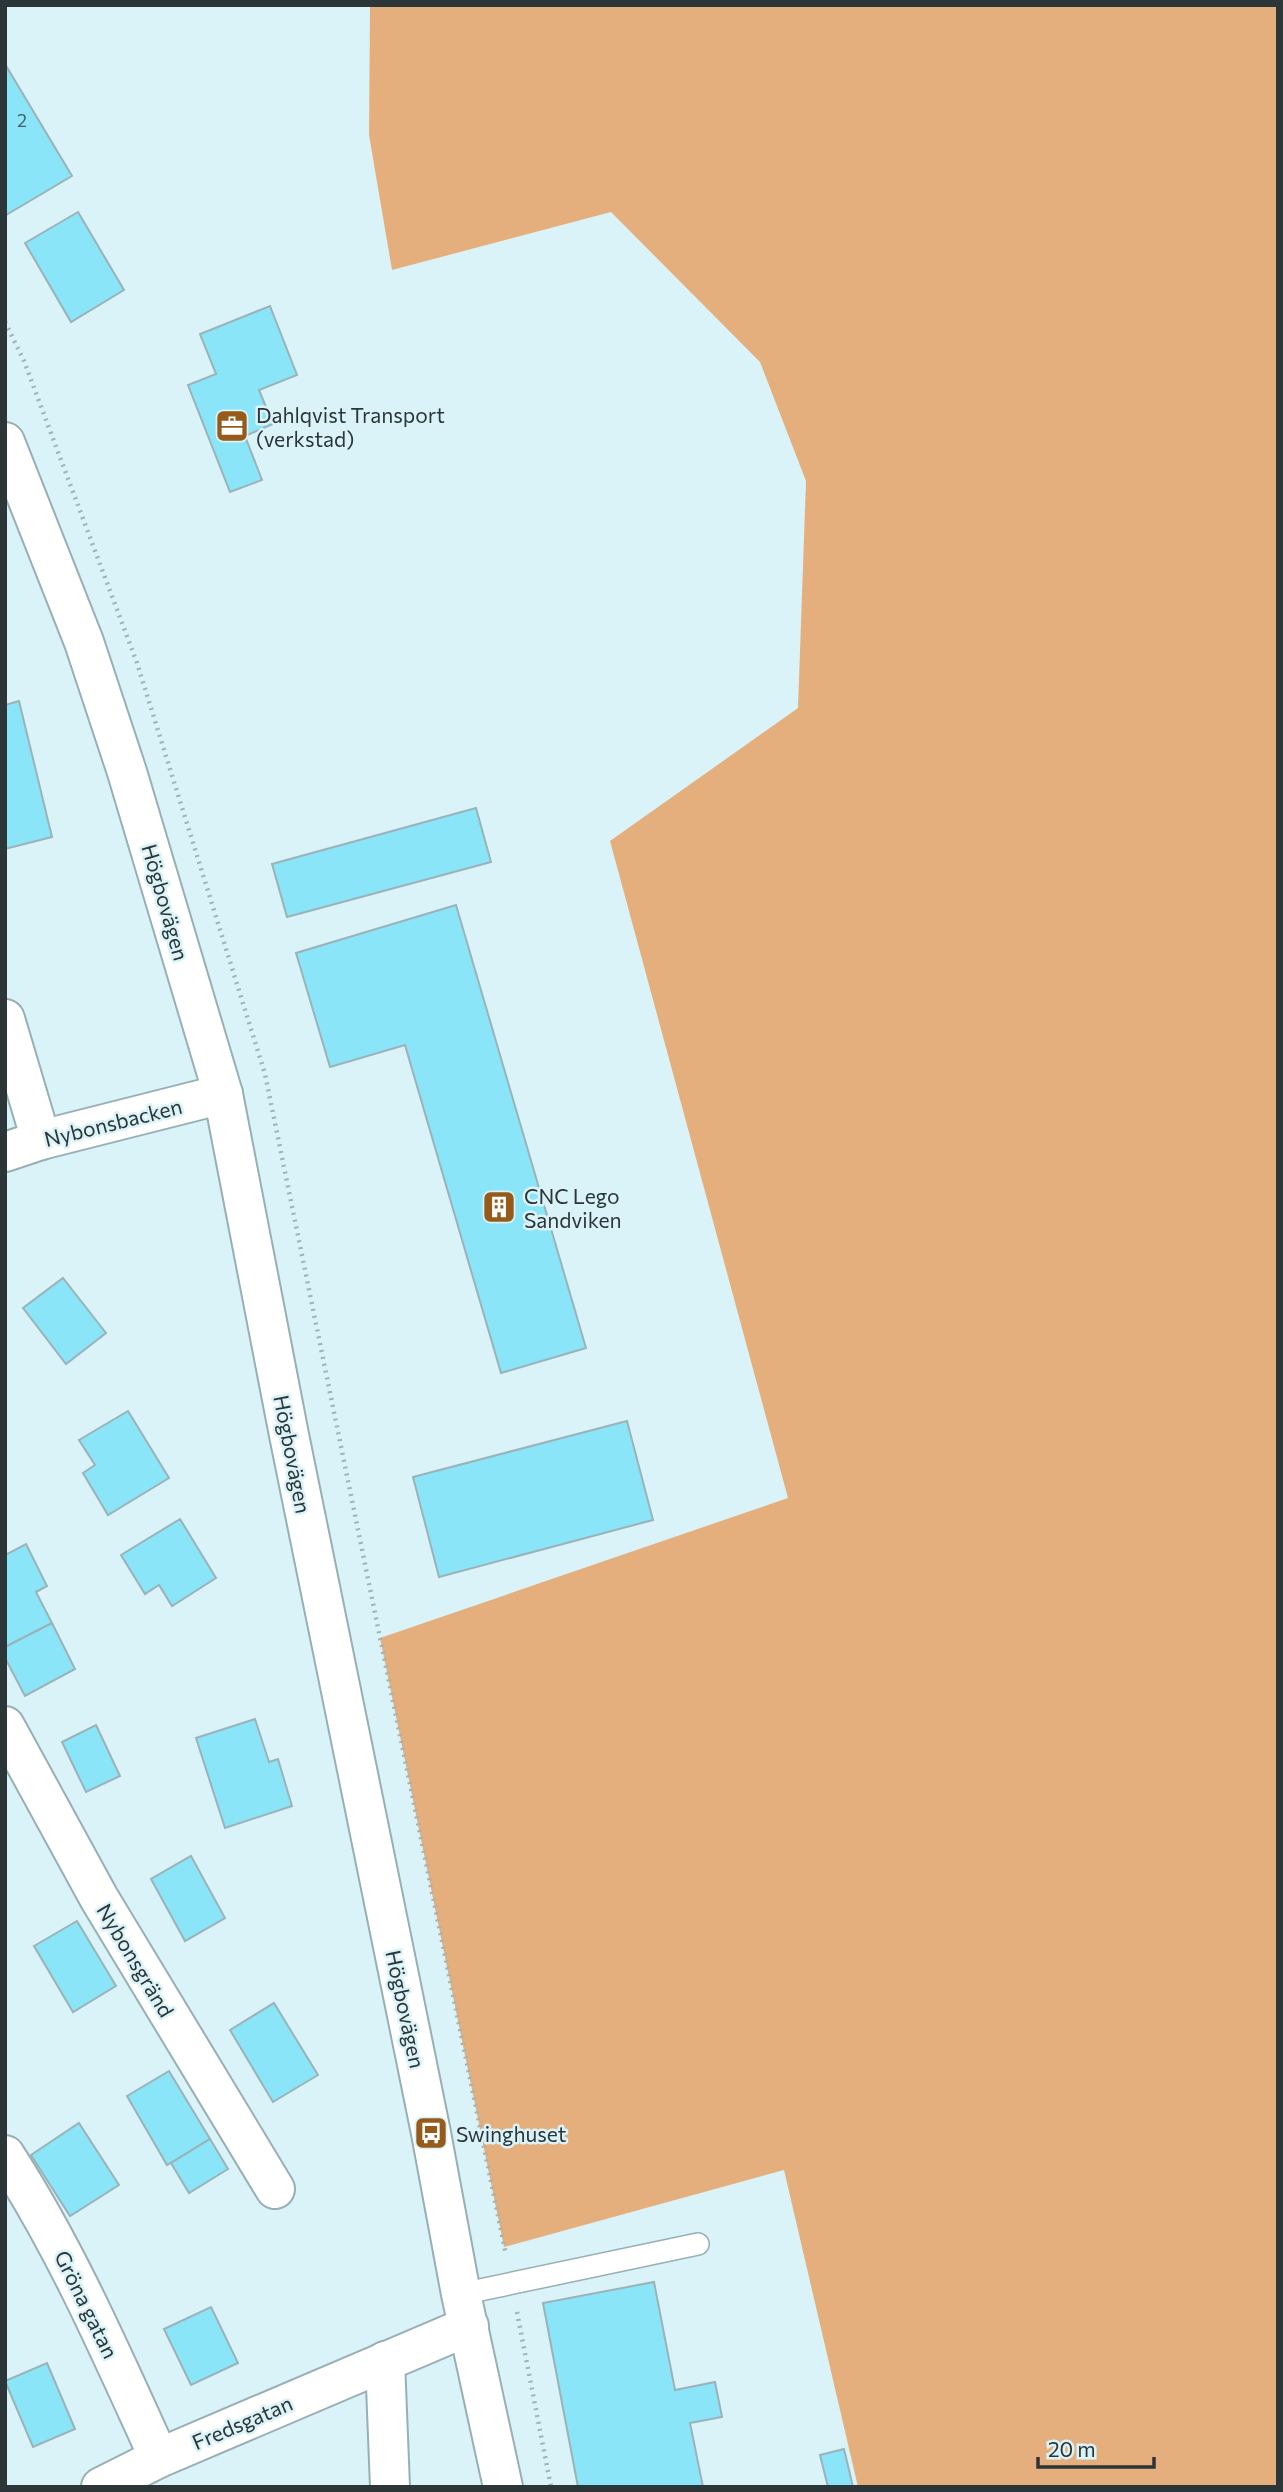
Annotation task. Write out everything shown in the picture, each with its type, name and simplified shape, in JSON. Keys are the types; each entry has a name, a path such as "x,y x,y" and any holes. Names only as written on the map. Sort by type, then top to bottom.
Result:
{"main road":[{"name":"Högbovägen","path":"5,442 84,642 127,772 223,1094 465,2310 503,2487"},
{"path":"5,1018 41,1140"},
{"name":"Nybonsbacken","path":"5,1153 41,1140 223,1094"},
{"name":"Nybonsgränd","path":"5,1726 99,1898 275,2189"},
{"name":"Gröna gatan","path":"5,2155 38,2206 159,2458"},
{"name":"Fredsgatan","path":"101,2487 159,2458 385,2361 465,2310"},
{"path":"385,2361 390,2487"}],"lane":[{"path":"465,2310 698,2244"}],"shaded area":[{"path":"370,5 1278,5 1278,2487 858,2487 784,2170 504,2247 380,1638 788,1498 610,841 798,708 806,481 760,362 611,212 392,270 369,135"}],"building":[{"path":"5,64 72,176 6,215 5,214"},
{"path":"78,212 124,290 71,322 25,243"},
{"path":"270,306 297,375 259,390 273,424 245,436 262,480 230,492 188,385 216,374 200,334"},
{"path":"19,701 52,837 5,849 5,705"},
{"path":"476,808 491,862 287,917 272,864"},
{"name":"CNC Lego Sandviken","path":"456,905 586,1348 501,1373 405,1045 330,1067 296,953"},
{"path":"63,1278 106,1333 66,1364 23,1308"},
{"path":"128,1411 169,1478 108,1515 83,1473 95,1465 79,1440"},
{"path":"627,1421 653,1520 439,1577 413,1477"},
{"path":"180,1519 216,1578 172,1606 159,1585 145,1594 121,1555"},
{"path":"26,1544 47,1586 36,1592 52,1623 5,1647 5,1555"},
{"path":"52,1623 75,1669 25,1696 5,1658 5,1647"},
{"path":"255,1719 269,1762 278,1759 292,1806 225,1828 196,1738"},
{"path":"96,1725 120,1776 86,1792 62,1742"},
{"path":"191,1856 225,1918 185,1941 151,1879"},
{"path":"77,1921 116,1986 73,2012 34,1946"},
{"path":"274,2003 318,2075 273,2102 230,2030"},
{"path":"169,2071 210,2139 167,2165 127,2096"},
{"path":"79,2123 119,2185 70,2216 31,2155"},
{"path":"210,2139 228,2169 189,2193 171,2163"},
{"path":"654,2282 675,2390 715,2382 722,2417 690,2423 703,2487 578,2487 543,2303"},
{"path":"211,2307 238,2363 191,2385 164,2329"},
{"path":"47,2363 75,2429 33,2447 5,2381"},
{"path":"844,2449 853,2487 828,2487 820,2455"}],"place":[{"name":"Dahlqvist Transport (verkstad)","path":"232,426"},
{"name":"CNC Lego Sandviken","path":"499,1207"},
{"name":"Swinghuset","path":"431,2133"}]}
